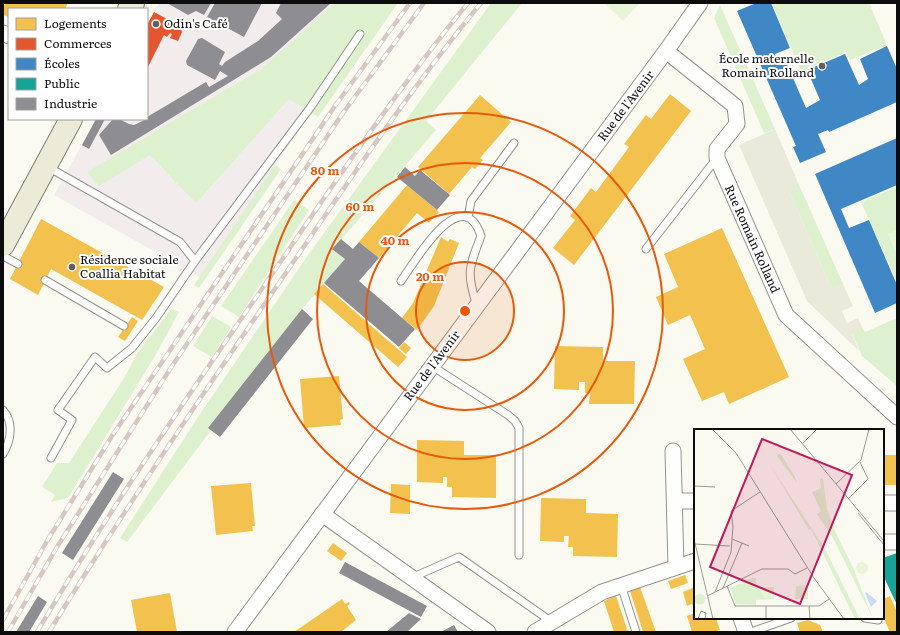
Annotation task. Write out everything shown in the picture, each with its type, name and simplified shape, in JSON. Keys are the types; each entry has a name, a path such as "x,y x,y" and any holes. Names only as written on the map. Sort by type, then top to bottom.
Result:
{"main road":[{"path":"3,245 70,120"}],"street":[{"name":"Rue de l'Avenir","path":"235,632 700,3"},
{"path":"666,51 735,106 737,124 717,149 717,158"},
{"name":"Rue Romain Rolland","path":"717,158 786,315 897,417"},
{"path":"673,451 676,567"},
{"path":"674,501 694,501"},
{"path":"884,503 897,503"},
{"path":"322,514 488,632"},
{"path":"884,542 897,542"},
{"path":"535,632 602,592 694,561"},
{"path":"741,619 746,632"}],"lane":[{"path":"51,458 72,420 58,410 95,357 107,368 132,348 156,318 195,260 306,114 360,34"},
{"path":"468,218 471,201 514,143"},
{"path":"646,249 717,158"},
{"path":"46,165 180,242 195,260"},
{"path":"401,281 437,230 451,219 468,218 474,222 481,236 470,267 470,285 477,306"},
{"path":"3,256 18,264"},
{"path":"45,280 124,326"},
{"path":"432,366 508,415 520,428 519,555"},
{"path":"3,410 8,418 10,435 8,445 3,454"},
{"path":"411,578 459,557 552,622"},
{"path":"621,585 636,632"},
{"path":"751,632 789,619"},
{"path":"872,619 878,620"}],"shaded area":[{"path":"159,3 385,3 200,277 54,195 95,120 148,120 148,23"},
{"path":"775,129 800,187 789,191 832,289 843,284 853,306 842,311 847,323 858,318 863,329 852,334 859,351 807,301 739,145"}],"green space":[{"path":"335,3 398,3 318,117 289,99 196,203 150,155 99,186 87,172 261,69"},
{"path":"491,3 522,3 426,121 436,130 333,249 345,259 302,309 127,542 120,538 198,417 308,255"},
{"path":"604,3 640,3 623,21"},
{"path":"772,3 869,3 887,45 850,60 846,52 801,71"},
{"path":"720,5 775,129 764,133 714,18"},
{"path":"275,165 281,169 199,288 194,285"},
{"path":"800,187 843,284 832,289 789,191"},
{"path":"897,187 897,282 861,202"},
{"path":"294,200 309,210 239,317 221,306"},
{"path":"897,230 897,255 888,234"},
{"path":"171,309 179,312 155,356 68,498 51,502 55,495 42,487 57,463 69,463 124,378 138,352"},
{"path":"212,316 231,327 212,357 193,346"},
{"path":"897,318 897,386 862,356 852,333 863,329 865,332"}],"building: Logements":[{"path":"3,3 68,3 66,8 8,8 8,17 3,15"},
{"path":"670,94 691,111 574,265 553,248 575,220 570,216 591,188 596,192 629,147 624,144 646,115 651,119"},
{"path":"480,95 511,122 480,158 483,160 475,169 472,167 449,194 418,167"},
{"path":"407,185 439,212 429,223 417,213 379,258 359,242"},
{"name":"Résidence sociale Coallia Habitat","path":"41,219 164,287 142,320 51,269 38,295 10,279"},
{"path":"722,228 789,377 729,404 724,392 702,401 683,359 705,349 690,315 668,325 656,297 678,287 664,254"},
{"path":"441,237 448,242 450,239 459,243 434,306 417,330 402,318 413,303"},
{"path":"323,284 407,357 398,367 314,294"},
{"path":"132,317 138,321 125,341 118,337"},
{"path":"404,342 411,348 406,354 399,348"},
{"path":"555,346 603,347 603,361 635,361 634,404 589,404 590,393 585,393 585,382 579,382 579,390 554,389"},
{"path":"339,376 343,419 340,420 341,425 304,428 300,379"},
{"path":"417,440 464,441 464,455 496,455 496,498 452,497 452,487 447,487 447,477 443,477 443,483 417,482"},
{"path":"884,455 897,455 897,485 884,485"},
{"path":"251,483 255,526 252,526 253,531 216,535 211,486"},
{"path":"391,484 410,485 410,514 390,513"},
{"path":"541,498 586,499 586,513 618,514 617,557 573,556 573,547 568,547 569,536 564,536 564,542 540,541"},
{"path":"333,543 347,553 341,561 327,551"},
{"path":"685,575 688,583 671,589 668,581"},
{"path":"640,587 656,632 643,632 630,591"},
{"path":"694,587 694,609 692,604 687,606 683,592"},
{"path":"170,593 177,632 137,632 131,600"},
{"path":"616,596 628,632 614,632 604,601"},
{"path":"890,596 897,612 897,632 890,632 884,619 884,599"},
{"path":"342,599 345,604 349,602 350,604 347,606 356,620 341,632 294,632"},
{"path":"694,613 694,619 716,619 720,630 713,632 692,632 687,616"},
{"path":"808,620 820,625 823,632 800,632 797,623"}],"building: Commerces":[{"path":"154,12 180,26 182,32 178,41 170,38 172,34 170,33 167,37 164,35 148,67 148,23"}],"building: Écoles":[{"path":"756,3 771,3 790,48 775,54 777,58 783,55 806,108 820,100 807,70 845,54 859,85 868,79 860,59 887,46 897,69 897,102 829,132 828,130 818,134 826,152 800,163 793,147 796,146 737,11"},
{"path":"897,138 897,185 841,209 849,228 869,220 897,285 897,303 875,313 815,174"}],"building: Public":[{"path":"897,553 897,605 884,577 884,558"}],"building: Industrie":[{"path":"167,3 211,3 204,15 196,11 188,15"},
{"path":"215,3 262,3 244,37 207,17"},
{"path":"281,3 331,3 271,57 111,155 99,135 112,120 121,120 134,125 148,120 148,116 206,82 209,87 228,76 220,71 215,80 187,65 186,61 198,39 202,38 225,52 219,64 222,66 225,62 258,41 282,19 276,13"},
{"path":"95,120 104,120 89,149 82,145"},
{"path":"405,167 415,176 420,170 450,195 437,210 397,177"},
{"path":"341,239 353,249 359,242 379,258 359,281 415,329 399,347 324,283 345,259 332,249"},
{"path":"302,309 313,319 220,437 208,428"},
{"path":"113,472 124,479 73,560 62,553"},
{"path":"345,562 427,606 421,617 339,573"},
{"path":"38,596 47,602 29,632 16,632"},
{"path":"409,613 421,619 407,632 386,632"},
{"path":"454,625 458,632 441,632"}],"railway":[{"path":"3,620 47,541 112,436 335,106 410,3"},
{"path":"8,632 57,547 172,366 343,113 424,3"},
{"path":"37,632 148,455 364,141 415,71 468,3"},
{"path":"49,632 105,543 220,369 377,141 428,71 481,3"}],"place":[{"name":"Odin's Café","path":"156,24"},
{"name":"École maternelle Romain Rolland","path":"822,66"},
{"name":"Résidence sociale Coallia Habitat","path":"72,267"}]}
